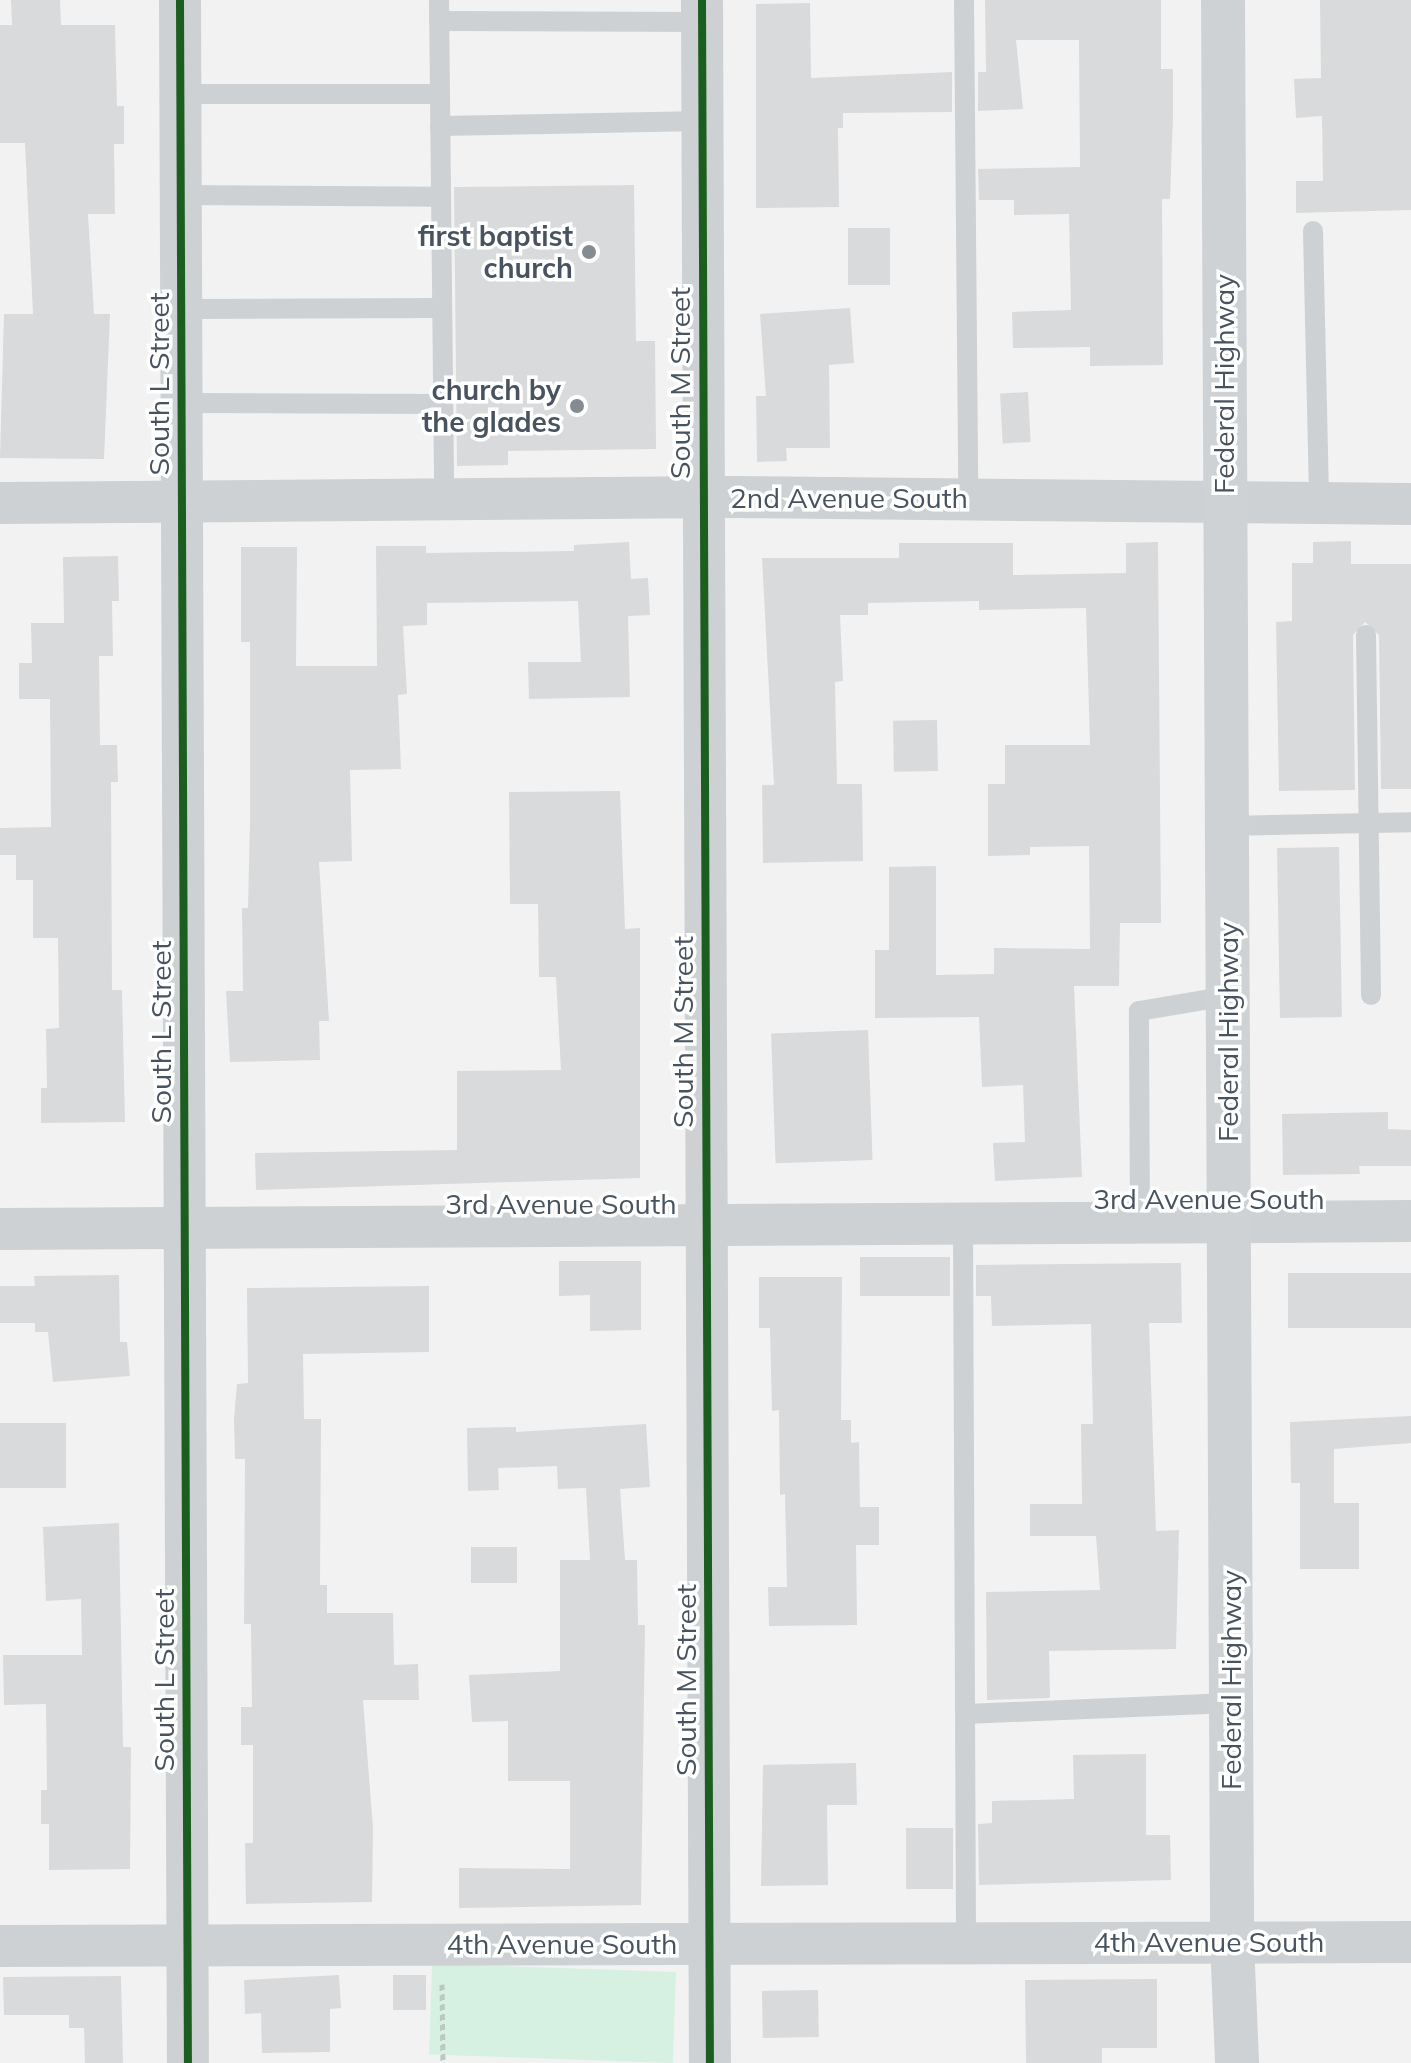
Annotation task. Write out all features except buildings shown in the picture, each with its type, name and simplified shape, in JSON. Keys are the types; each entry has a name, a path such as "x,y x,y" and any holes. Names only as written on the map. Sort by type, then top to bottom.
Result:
{"main road":[{"name":"Federal Highway","path":"1223,0 1232,1942 1237,2063"}],"street":[{"name":"South L Street","path":"180,0 188,2063"},
{"name":"South M Street","path":"702,11 710,2063"},
{"name":"2nd Avenue South","path":"0,503 182,503 206,498 702,501 1224,498 1319,504 1411,504"},
{"name":"3rd Avenue South","path":"0,1229 1411,1221"},
{"name":"4th Avenue South","path":"0,1946 1411,1942"}],"lane":[{"path":"439,0 444,499"},
{"path":"964,0 968,498"},
{"path":"439,21 702,11"},
{"path":"180,94 440,94"},
{"path":"440,126 702,121"},
{"path":"180,195 441,197"},
{"path":"1313,231 1319,504"},
{"path":"181,309 442,308"},
{"path":"181,403 443,404"},
{"path":"1366,635 1371,995"},
{"path":"1227,826 1411,822"},
{"path":"1140,1221 1139,1011 1228,996"},
{"path":"963,1223 966,1943"},
{"path":"966,1714 1231,1703"}],"path":[{"path":"442,1971 443,2063"}],"green space":[{"path":"432,1963 676,1972 673,2063 429,2054"}],"cycle path":[{"path":"180,0 188,2063"},
{"path":"702,0 710,2063"}],"place":[{"name":"first baptist church","path":"589,252"},
{"name":"church by the glades","path":"577,406"}]}
